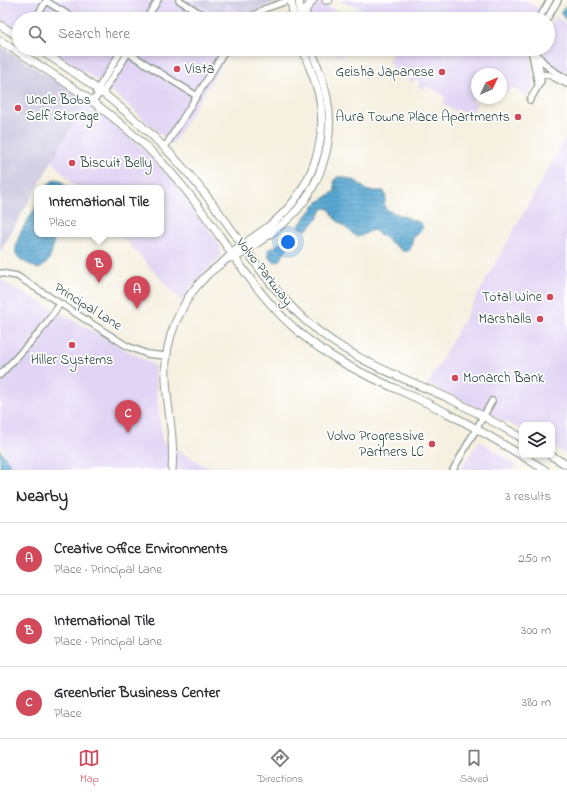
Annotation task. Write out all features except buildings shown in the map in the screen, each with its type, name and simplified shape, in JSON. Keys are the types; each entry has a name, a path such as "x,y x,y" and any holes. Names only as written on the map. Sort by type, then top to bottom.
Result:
{"main road":[{"path":"290,0 293,12"},
{"path":"299,0 300,12"},
{"path":"306,12 306,9 313,0"},
{"path":"0,25 10,31"},
{"path":"0,38 12,44"},
{"name":"Volvo Parkway","path":"0,41 12,48"},
{"name":"Volvo Parkway","path":"25,56 59,77 92,100 134,135 170,172 197,204 232,256 271,305 294,328 318,348 359,373 446,412 545,470"},
{"name":"Volvo Parkway","path":"49,56 100,90 130,114 165,147 207,196 283,299 306,321 331,341 372,365 484,416 519,436"},
{"path":"244,248 275,221 295,200 308,180 317,157 321,127 320,103 305,56"},
{"path":"172,470 172,432 165,375 166,356 176,320 187,300 207,275 244,248 279,227 297,210 311,190 324,161 329,132 328,105 323,81 314,56"},
{"path":"555,458 567,465"}],"street":[{"path":"39,12 47,0 65,12"},
{"path":"150,12 158,0"},
{"path":"179,0 198,12"},
{"path":"259,12 290,0"},
{"path":"543,12 550,0"},
{"path":"551,12 558,0"},
{"path":"92,100 126,56"},
{"path":"134,56 197,96"},
{"path":"165,147 222,56"},
{"path":"533,56 538,72"},
{"path":"530,100 539,85 537,56"},
{"path":"540,56 549,68 567,80"},
{"path":"538,72 546,70 567,80"},
{"path":"538,72 549,75 567,84"},
{"name":"Principal Lane","path":"0,273 17,276 127,346 147,354 166,356"},
{"path":"0,375 39,333 60,304"},
{"path":"453,470 492,401"}],"shaded area":[{"path":"0,0 192,0 213,12 12,12 12,27 0,19"},
{"path":"192,0 281,0 255,12 241,12 227,3 222,12 213,12"},
{"path":"338,0 524,0 541,10 540,12 367,12"},
{"path":"227,3 241,12 222,12"},
{"path":"322,3 338,12 311,12 316,4"},
{"path":"555,17 567,24 567,74 547,63 544,56 555,56"},
{"path":"0,46 12,53 12,56 16,56 87,100 38,185 34,185 34,193 0,252"},
{"path":"60,56 227,56 172,145 124,101 88,74"},
{"path":"391,56 530,56 534,86 528,96 511,87 508,93 507,68 471,68 471,104 477,104 470,116 457,109 455,111 443,104 446,97 426,86 424,90 418,86 420,82 415,79 413,83 409,81 410,78 395,69 393,72 390,69 393,65 388,62"},
{"path":"87,100 139,144 158,166 169,174 221,247 220,258 194,283 181,301 123,237 164,237 164,185 74,185 52,161"},
{"path":"567,135 567,455 555,448 555,422 519,422 519,429 428,384"},
{"path":"0,280 154,365 162,441 212,470 11,470 0,440"},
{"path":"479,441 515,464 511,470 460,470"}],"water":[{"path":"567,5 567,21 560,13"},
{"path":"339,176 356,181 368,191 384,191 386,197 384,206 387,210 421,223 423,228 413,237 410,250 404,252 374,230 357,237 334,218 331,211 327,208 322,209 318,218 307,230 300,227 300,224 317,203 335,191 334,180"},
{"path":"54,179 60,180 64,185 48,185"},
{"path":"34,209 34,237 54,237 51,254 47,263 38,269 21,260 16,254 16,247 20,234"},
{"path":"286,236 289,237 290,243 280,261 275,262 269,257 268,250 278,245"},
{"path":"0,450 8,461 12,470 0,470"}],"place":[{"name":"Vista","path":"177,69"},
{"name":"Geisha Japanese","path":"442,72"},
{"name":"Uncle Bobs Self Storage","path":"18,108"},
{"name":"Aura Towne Place Apartments","path":"518,117"},
{"name":"Biscuit Belly","path":"72,163"},
{"name":"International Tile","path":"99,283"},
{"name":"Total Wine","path":"550,297"},
{"name":"Creative Office Environments","path":"137,309"},
{"name":"Marshalls","path":"540,319"},
{"name":"Hiller Systems","path":"72,345"},
{"name":"Monarch Bank","path":"455,378"},
{"name":"Greenbrier Business Center","path":"128,433"},
{"name":"Volvo Progressive Partners LC","path":"432,444"}]}
